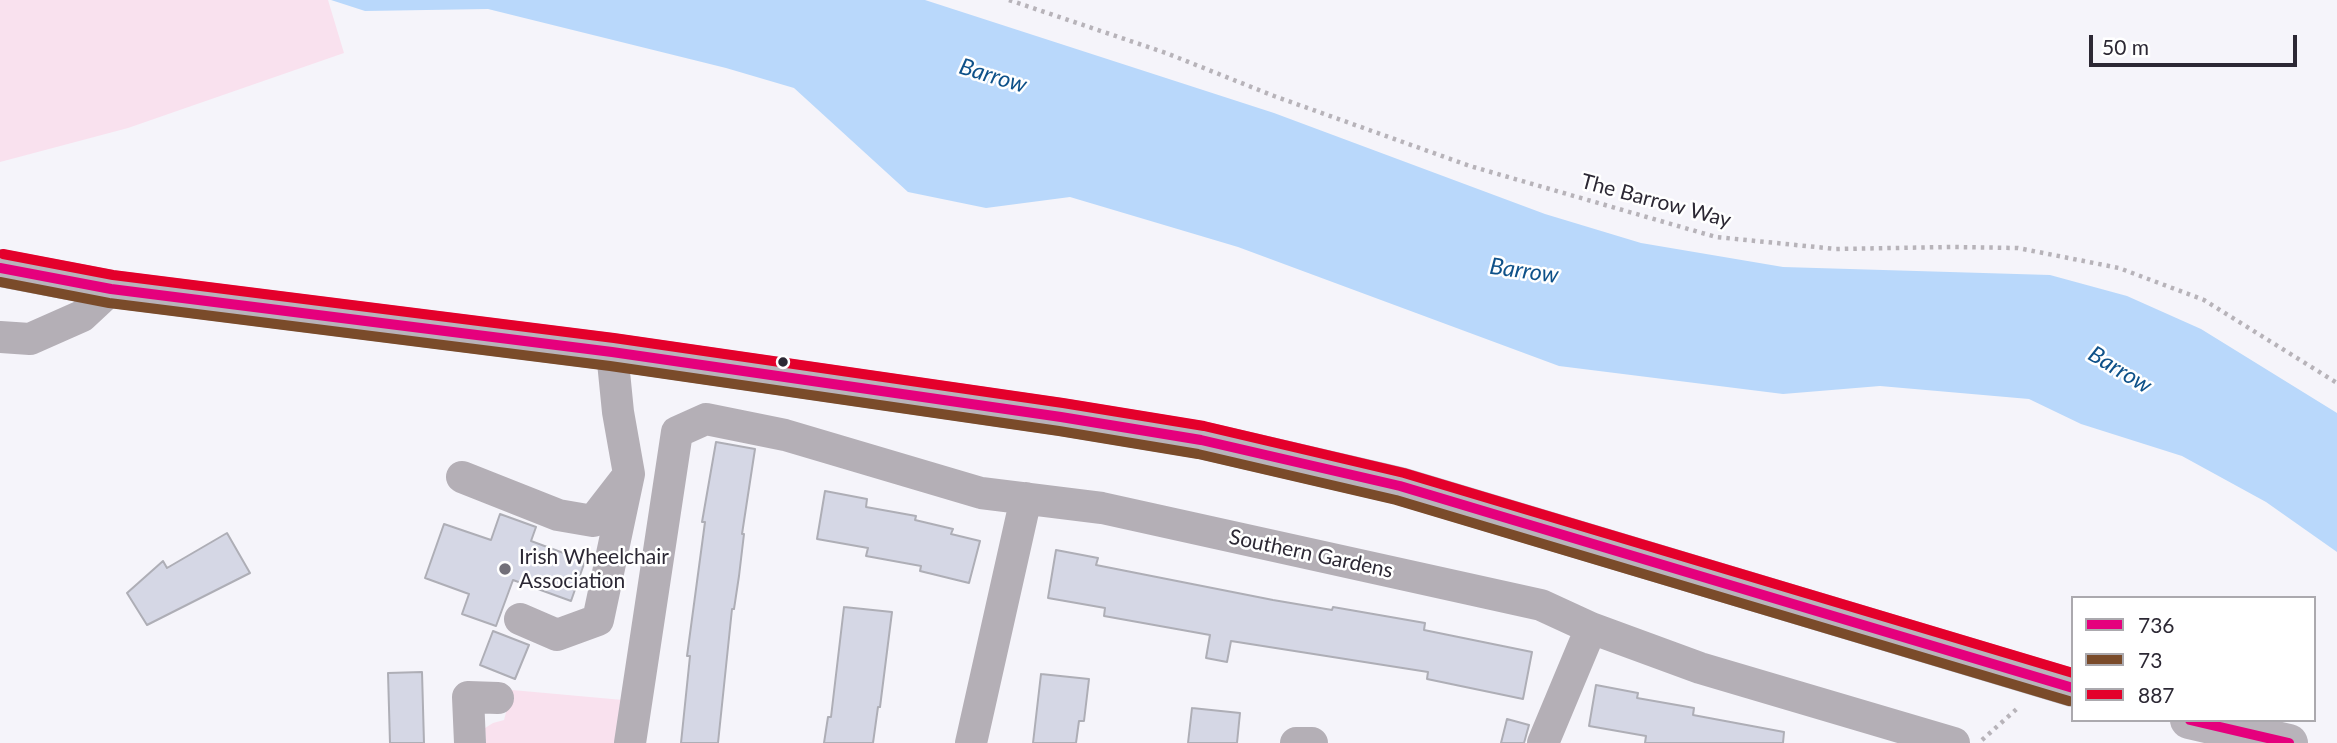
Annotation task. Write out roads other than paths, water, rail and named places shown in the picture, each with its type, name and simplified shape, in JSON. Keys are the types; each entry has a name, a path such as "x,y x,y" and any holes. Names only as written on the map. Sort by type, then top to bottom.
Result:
{"main road":[{"path":"0,268 111,289 612,352 1201,440 1400,486 2060,685"},
{"path":"2198,722 2289,743"}],"street":[{"path":"0,337 30,338 82,316 111,289"},
{"path":"520,619 557,635 598,620 629,474 618,412 612,352"},
{"name":"Southern Gardens","path":"630,743 677,432 706,419 785,435 981,493 1102,508 1541,605 1591,628 1699,667 1954,743"},
{"path":"462,477 558,515 593,521 629,474"},
{"path":"971,743 1026,498"},
{"path":"1543,743 1591,628"},
{"path":"470,743 468,697 498,698"},
{"path":"1296,743 1312,743"}],"water":[{"name":"Barrow","path":"331,0 925,0 1274,113 1545,214 1641,243 1783,267 2050,275 2127,296 2201,329 2337,413 2337,552 2266,502 2182,456 2081,424 2029,399 1880,386 1783,394 1559,366 1238,247 1070,197 986,208 908,192 794,88 726,68 488,9 365,11"}],"place":[{"name":"Irish Wheelchair Association","path":"505,569"}]}
